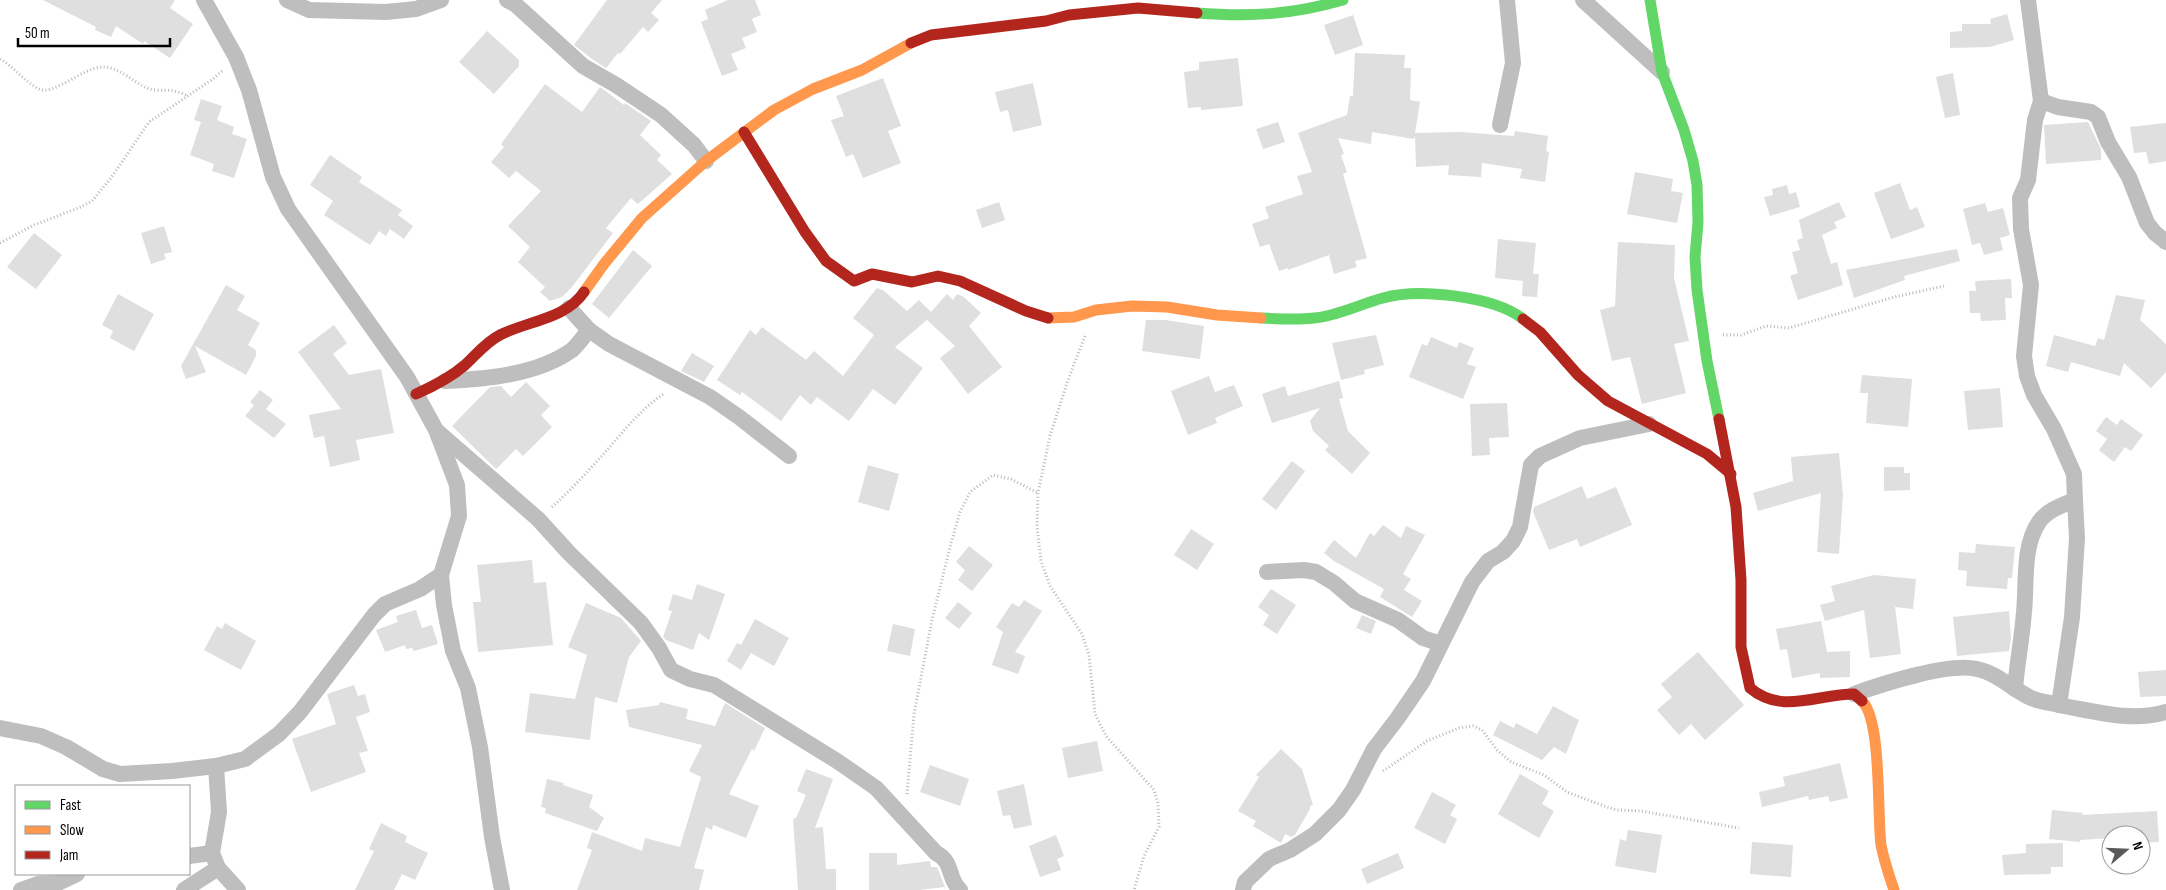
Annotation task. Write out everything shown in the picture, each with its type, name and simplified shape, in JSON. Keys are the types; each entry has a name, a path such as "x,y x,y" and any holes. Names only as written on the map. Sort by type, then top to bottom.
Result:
{"street":[{"path":"204,0 236,57 249,90 273,177 288,209 390,352 416,394 436,430 457,485 459,516 441,575 444,605 453,651 468,688 480,747 492,837 502,890"},
{"path":"287,0 309,10 334,12 386,12 416,9 441,0"},
{"path":"507,0 515,4 583,66 616,84 661,115 694,145 706,161"},
{"path":"416,394 445,381 466,364 482,347 500,335 569,308 582,296 604,264 642,218 706,161 774,110 813,90 862,70 911,43 931,35 1046,21 1069,7 1138,8 1258,15 1308,10 1343,0"},
{"path":"1500,125 1513,63 1506,0"},
{"path":"1583,0 1662,72"},
{"path":"1650,0 1662,72 1684,130 1693,161 1698,222 1695,257 1703,335 1720,430 1731,474 1740,545 1741,647 1750,688 1765,699 1785,703 1838,693 1854,694 1888,681 1957,668 1976,668 1993,674 2015,690 2033,699 2102,713 2138,716 2166,712"},
{"path":"2028,0 2041,101 2035,120 2028,180 2020,198 2021,229 2031,285 2024,356 2027,376 2034,395 2054,429 2074,474 2077,538 2072,617 2059,705"},
{"path":"2041,101 2058,107 2091,112 2098,117 2108,142 2129,177 2147,224 2166,242"},
{"path":"744,132 805,232 826,260 854,281 872,274 912,282 938,276 960,281 1026,311 1051,319 1074,317 1096,310 1132,306 1167,307 1217,315 1315,318 1348,310 1385,297 1424,293 1468,298 1513,311 1540,332 1578,374 1608,401 1707,454 1731,474"},
{"path":"569,308 589,330 608,344 710,397 740,417 789,456"},
{"path":"445,381 474,379 540,367 573,349 589,330"},
{"path":"1244,890 1245,882 1269,859 1290,850 1315,834 1339,810 1353,790 1374,748 1423,681 1472,582 1488,561 1503,552 1513,541 1520,527 1531,465 1535,460 1580,438 1649,424"},
{"path":"436,430 538,519 569,553 641,623 659,648 671,670 690,679 714,685 837,761 876,788 936,853 945,857 950,867 953,882 960,890"},
{"path":"2015,690 2024,614 2026,558 2039,521 2049,512 2075,500"},
{"path":"1267,572 1304,570 1316,572 1355,602 1398,620 1423,638 1441,644"},
{"path":"0,728 41,736 66,747 103,769 120,774 216,766 245,759 280,734 311,700 327,674 385,604 420,589 441,575"},
{"path":"1854,694 1867,706 1872,724 1877,770 1881,844 1885,865 1894,890"},
{"path":"184,890 215,860 220,812 216,766"},
{"path":"190,856 215,860 238,890"},
{"path":"21,890 38,884 58,883 74,875"}],"path":[{"path":"0,243 34,225 92,201 111,178 149,122 213,79 236,57"},
{"path":"0,59 14,67 44,91 54,89 86,70 104,67 124,74 148,89 174,91 188,96"},
{"path":"1703,335 1740,336 1766,326 1789,328 1894,297 1944,286"},
{"path":"1096,310 1065,389 1050,436 1038,493 1037,527 1041,561 1050,586 1082,634 1090,655 1095,714 1106,736 1154,790 1158,803 1159,827 1144,856 1134,890"},
{"path":"538,519 569,491 654,400 670,390 688,386"},
{"path":"907,822 907,789 914,714 932,620 960,512 970,492 993,475 1011,479 1038,493"},
{"path":"1379,775 1427,740 1459,728 1473,726 1482,730 1497,750 1510,762 1544,775 1567,792 1593,802 1616,810 1641,811 1739,828"}],"building":[{"path":"43,0 175,0 170,8 193,24 170,58 144,41 143,44 116,26 111,37 95,30 96,27"},
{"path":"607,0 662,0 651,13 659,20 648,32 643,27 606,68 574,45"},
{"path":"728,0 755,0 761,15 752,19 757,32 742,38 746,48 731,54 738,70 722,76 701,22 708,19 705,10"},
{"path":"2007,14 2014,40 1990,47 1950,48 1950,32 1962,31 1962,24 1991,24 1990,19"},
{"path":"1353,15 1363,45 1335,55 1324,25"},
{"path":"487,31 519,60 519,66 494,94 459,62"},
{"path":"1355,53 1405,55 1404,68 1411,68 1410,100 1420,102 1415,133 1460,132 1514,136 1515,131 1548,136 1546,151 1549,152 1545,182 1520,178 1522,169 1482,163 1481,177 1448,175 1449,165 1416,167 1415,136 1414,139 1372,132 1371,144 1338,138 1344,154 1341,155 1347,172 1343,174 1367,258 1355,261 1357,267 1334,274 1329,255 1288,270 1288,268 1279,271 1269,244 1260,247 1252,224 1269,218 1265,207 1303,194 1297,176 1312,172 1298,133 1347,115 1350,96 1353,96"},
{"path":"1238,58 1243,106 1201,110 1201,107 1188,108 1184,72 1199,70 1199,62"},
{"path":"1953,73 1960,115 1945,118 1936,77"},
{"path":"883,78 901,126 888,131 901,163 863,178 853,154 846,157 831,120 844,116 836,96"},
{"path":"1033,83 1042,125 1013,132 1008,110 1000,112 995,92"},
{"path":"545,84 582,112 600,87 624,105 625,103 651,121 640,135 661,155 657,160 672,174 638,204 631,198 606,228 613,233 572,287 562,297 550,301 540,292 545,287 518,262 530,247 508,226 541,191 516,171 509,178 491,162 504,147 501,144"},
{"path":"201,99 222,106 217,120 234,127 232,134 247,139 234,178 212,171 214,164 190,155 201,122 194,120"},
{"path":"1278,122 1285,142 1263,149 1256,129"},
{"path":"2088,122 2101,149 2101,160 2046,164 2044,125"},
{"path":"2166,123 2166,161 2149,164 2146,152 2134,153 2130,127"},
{"path":"330,155 362,177 359,182 402,210 398,215 413,226 404,239 390,229 386,236 379,231 370,245 324,215 333,201 310,185"},
{"path":"1635,172 1673,179 1671,191 1683,193 1677,223 1627,214"},
{"path":"1900,183 1910,210 1917,207 1925,227 1891,239 1874,193"},
{"path":"1787,185 1789,194 1796,192 1800,207 1770,216 1764,197 1773,195 1772,189"},
{"path":"999,202 1005,220 982,228 976,210"},
{"path":"1839,202 1846,217 1834,222 1837,228 1822,235 1831,264 1837,262 1843,285 1798,300 1790,276 1798,273 1792,252 1800,250 1797,240 1803,238 1799,220"},
{"path":"1985,203 1988,212 2003,208 2010,235 2000,238 2003,250 1984,255 1980,243 1972,245 1963,209"},
{"path":"164,226 172,252 164,254 166,259 151,264 141,233"},
{"path":"34,233 62,255 36,289 7,267"},
{"path":"1498,239 1536,243 1533,274 1539,274 1537,297 1522,296 1523,281 1495,278"},
{"path":"1618,242 1675,245 1674,278 1689,341 1674,344 1686,393 1642,404 1630,357 1612,361 1600,310 1615,306"},
{"path":"1957,249 1960,261 1904,276 1905,280 1854,298 1846,270"},
{"path":"633,250 652,266 609,318 592,304"},
{"path":"2011,279 2012,298 2005,298 2006,320 1981,321 1980,313 1970,313 1969,291 1976,291 1975,281"},
{"path":"226,285 245,296 237,310 260,323 248,345 256,350 256,356 246,375 195,346 206,372 186,379 181,366"},
{"path":"877,288 883,290 907,311 919,300 931,312 947,294 953,300 957,294 964,297 981,313 969,326 1002,367 968,394 940,358 955,346 927,320 895,347 923,368 895,405 873,389 849,421 817,397 811,405 800,395 781,421 742,392 740,395 717,380 750,330 756,335 762,327 806,360 814,351 843,376 874,335 853,318"},
{"path":"118,294 154,314 134,351 110,338 113,331 102,325"},
{"path":"2116,295 2145,300 2140,320 2166,344 2166,372 2151,388 2124,363 2120,376 2071,362 2068,372 2046,366 2054,335 2095,346 2098,338 2104,340"},
{"path":"1146,320 1166,320 1204,326 1200,359 1142,351"},
{"path":"334,325 347,343 333,354 349,375 381,369 394,433 356,440 360,460 330,467 324,436 314,438 309,415 341,409 298,352"},
{"path":"1376,335 1384,365 1364,370 1365,374 1341,380 1332,343"},
{"path":"1431,337 1457,348 1459,342 1474,348 1467,364 1476,367 1463,399 1409,377 1422,344 1427,346"},
{"path":"692,353 714,366 704,382 681,371"},
{"path":"1862,375 1912,379 1908,427 1866,423 1868,393 1860,393"},
{"path":"1209,376 1215,392 1234,385 1243,406 1215,418 1217,423 1188,435 1171,391"},
{"path":"1339,381 1343,398 1339,399 1348,431 1370,453 1352,474 1325,450 1329,446 1313,431 1310,421 1320,408 1272,423 1262,394 1285,386 1288,396"},
{"path":"526,382 550,406 541,415 552,427 523,456 516,449 496,469 452,426 490,387 501,386 511,397"},
{"path":"2000,388 2003,427 1968,430 1964,391"},
{"path":"260,390 273,400 266,409 286,424 274,438 245,416 254,405 250,402"},
{"path":"1507,403 1509,437 1489,438 1490,455 1472,456 1470,404"},
{"path":"2106,417 2117,425 2121,419 2143,435 2131,451 2125,447 2114,462 2099,450 2107,439 2096,431"},
{"path":"1839,453 1843,495 1839,554 1817,552 1821,493 1758,511 1753,493 1793,481 1791,457"},
{"path":"1292,461 1305,471 1276,510 1262,499"},
{"path":"868,465 899,474 889,511 858,502"},
{"path":"1884,467 1904,467 1904,473 1910,473 1910,490 1884,491"},
{"path":"1582,486 1587,499 1616,487 1632,525 1580,547 1577,539 1549,550 1533,512 1534,507"},
{"path":"1383,525 1401,538 1406,526 1425,535 1403,574 1411,579 1404,590 1422,601 1412,617 1380,597 1384,589 1334,561 1324,553 1334,540 1356,558 1370,533 1374,536"},
{"path":"1191,529 1214,544 1197,570 1174,555"},
{"path":"1976,544 2015,547 2012,578 2008,578 2007,589 1966,586 1967,571 1958,570 1959,552 1975,553"},
{"path":"969,546 993,565 972,591 958,580 965,570 956,562"},
{"path":"532,560 534,583 546,582 553,645 478,652 473,602 481,602 477,565"},
{"path":"1874,575 1916,579 1913,609 1895,607 1901,654 1870,658 1864,610 1825,621 1820,605 1835,601 1831,586"},
{"path":"697,584 725,594 709,640 699,633 693,650 666,640 663,637 672,611 668,610 673,594 692,600"},
{"path":"1271,589 1296,605 1277,634 1263,625 1269,615 1258,607"},
{"path":"1024,600 1042,611 1015,652 1025,656 1018,674 992,665 1003,632 996,627 1012,603 1019,607"},
{"path":"958,602 972,613 959,629 945,618"},
{"path":"586,603 621,618 641,641 629,657 617,703 595,697 590,740 525,732 530,693 575,699 587,655 568,647"},
{"path":"416,610 422,628 432,625 438,644 414,651 412,648 406,649 405,645 385,652 376,630 398,622 396,616"},
{"path":"2009,611 2011,638 2009,651 1957,656 1953,617"},
{"path":"1362,615 1376,621 1371,634 1356,628"},
{"path":"755,619 789,638 774,666 751,653 741,670 727,661 737,643 741,645"},
{"path":"1821,621 1827,652 1850,651 1850,677 1820,678 1820,673 1792,678 1787,649 1780,650 1776,629"},
{"path":"225,623 256,641 241,670 204,650 217,626 222,629"},
{"path":"893,624 915,629 910,656 887,651"},
{"path":"1698,652 1744,705 1705,740 1691,724 1679,735 1657,710 1672,697 1661,684"},
{"path":"2166,670 2166,696 2140,697 2138,672"},
{"path":"354,685 358,696 365,694 370,712 356,717 368,751 359,753 366,772 311,792 292,739 336,724 327,694"},
{"path":"660,702 688,709 686,719 715,726 725,703 765,728 729,794 759,806 746,838 713,825 712,830 706,827 694,868 704,870 699,890 577,890 592,850 587,848 592,832 642,851 645,838 680,847 701,777 689,771 702,745 629,727 626,710 659,705"},
{"path":"1553,706 1579,720 1566,754 1554,747 1542,760 1493,735 1500,721 1514,728 1516,723 1537,734"},
{"path":"1097,741 1103,771 1068,778 1062,748"},
{"path":"1281,749 1302,769 1313,805 1310,806 1295,835 1291,837 1285,834 1281,843 1253,826 1256,821 1238,811 1259,777 1256,775"},
{"path":"1840,763 1848,798 1830,802 1828,796 1809,800 1808,796 1762,807 1759,792 1785,786 1783,777"},
{"path":"930,765 969,779 960,806 920,792"},
{"path":"806,769 833,779 815,828 823,827 826,869 836,869 836,890 798,890 793,819 796,818 806,795 797,791"},
{"path":"1520,774 1549,791 1542,804 1554,811 1539,838 1498,814"},
{"path":"547,779 564,783 563,785 593,795 589,807 604,818 597,831 545,813 546,808 541,807"},
{"path":"1024,784 1032,825 1014,829 1010,815 1003,816 997,791"},
{"path":"1432,792 1456,805 1450,815 1457,819 1445,844 1414,828"},
{"path":"2052,810 2083,813 2082,815 2157,811 2159,842 2151,842 2151,825 2101,825 2101,839 2080,840 2080,842 2049,839"},
{"path":"381,823 407,836 405,842 428,853 415,880 402,874 394,890 355,890 374,851 369,849"},
{"path":"1628,830 1662,835 1656,873 1615,866 1620,839 1626,841"},
{"path":"1056,835 1064,856 1057,859 1061,870 1040,877 1029,846"},
{"path":"1752,842 1793,845 1791,877 1750,874"},
{"path":"2063,843 2063,867 2051,867 2051,874 2004,875 2002,855 2026,853 2026,844"},
{"path":"869,853 897,853 897,865 930,861 931,867 937,867 945,887 919,890 869,890"},
{"path":"1398,853 1404,868 1367,884 1361,869"}],"traffic: fast":[{"path":"1197,13 1270,14 1306,9 1343,0"},
{"path":"1650,0 1662,72 1684,130 1693,161 1697,185 1698,222 1695,257 1697,290 1707,361 1719,419"},
{"path":"1261,318 1308,319 1323,317 1383,298 1398,295 1435,294 1456,296 1494,305 1510,311 1523,319"}],"traffic: slow":[{"path":"584,292 604,264 642,218 706,161 774,110 813,89 862,70 911,43"},
{"path":"1048,318 1074,317 1096,310 1132,306 1167,307 1217,315 1261,318"},
{"path":"1862,701 1868,711 1873,727 1876,747 1881,845 1894,890"}],"traffic: jam":[{"path":"911,43 931,35 1046,21 1069,15 1138,8 1197,13"},
{"path":"744,132 805,232 826,261 854,281 872,274 912,282 938,276 960,281 1026,311 1048,318"},
{"path":"416,394 454,374 495,338 511,330 557,314 576,301 584,292"},
{"path":"1523,319 1540,332 1578,375 1608,401 1707,454 1731,474"},
{"path":"1719,419 1736,507 1741,580 1741,647 1750,688 1762,696 1787,702 1854,694 1862,701"}]}
